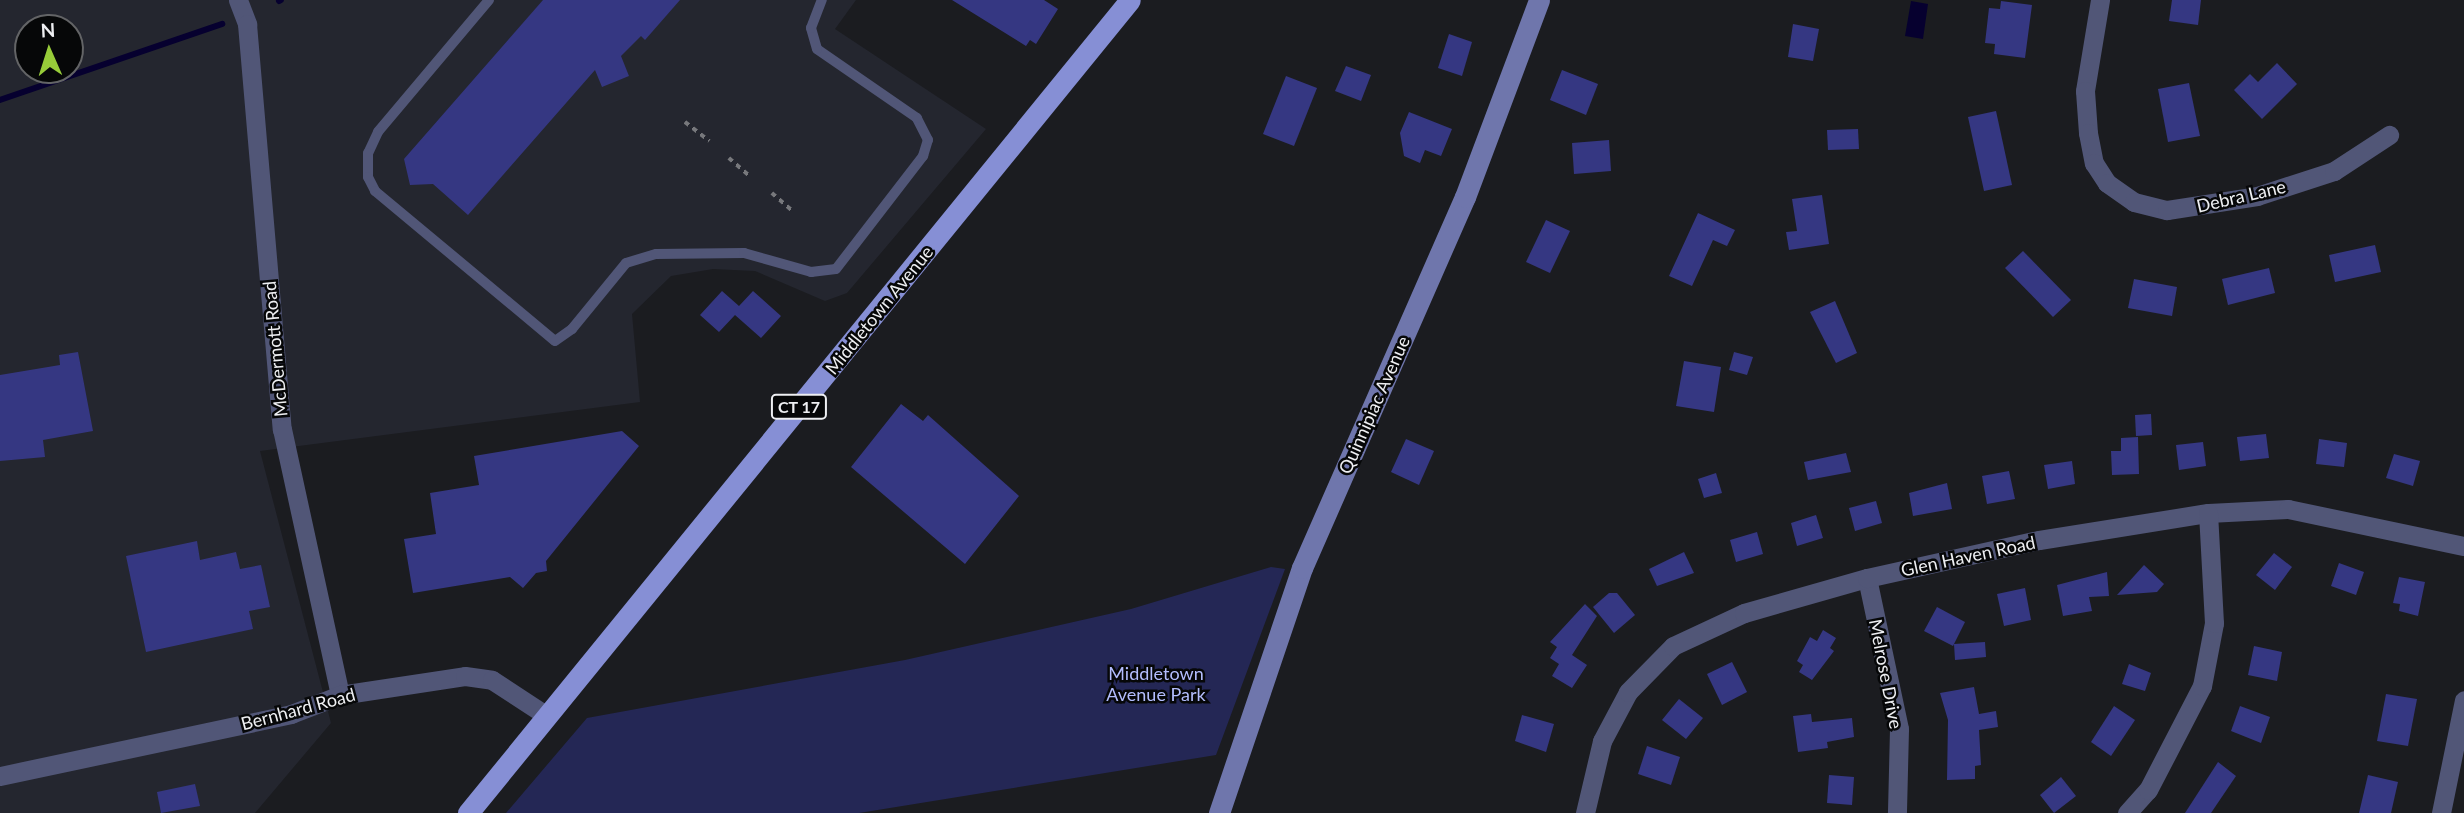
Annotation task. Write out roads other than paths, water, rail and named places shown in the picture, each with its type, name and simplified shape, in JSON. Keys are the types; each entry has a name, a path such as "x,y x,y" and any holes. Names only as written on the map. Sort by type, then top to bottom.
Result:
{"main road":[{"name":"Middletown Avenue","path":"468,813 1129,0"},
{"name":"Quinnipiac Avenue","path":"1219,813 1302,568 1465,197 1539,0"}],"street":[{"name":"McDermott Road","path":"238,0 247,24 282,429 340,695"},
{"name":"Debra Lane","path":"2100,0 2085,91 2088,133 2094,163 2107,183 2134,202 2168,210 2257,196 2334,171 2389,135"},
{"name":"Glen Haven Road","path":"1584,813 1611,719 1645,672 1673,646 1744,613 1867,578 2039,540 2208,513 2288,509 2464,546"},
{"path":"2127,813 2148,790 2202,685 2214,623 2208,513"},
{"name":"Melrose Drive","path":"1867,578 1899,729 1897,813"},
{"name":"Bernhard Road","path":"0,775 291,714 340,695 478,676 492,680 547,716"},
{"path":"2441,813 2464,699"}],"lane":[{"path":"489,0 378,132 368,153 368,177 375,191 555,341 572,330 626,263 656,254 744,253 811,272 836,269 923,156 928,140 917,118 817,49 811,29 822,0"}],"waterway":[{"path":"0,100 222,24"}],"park label":[{"name":"Middletown Avenue Park","path":"1156,684"}]}
